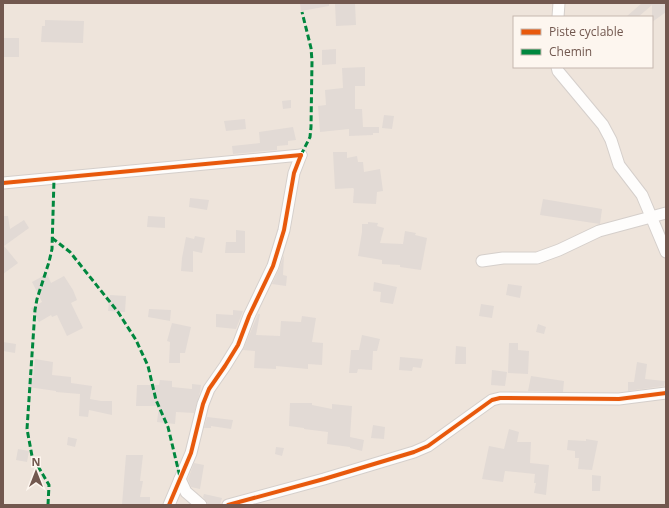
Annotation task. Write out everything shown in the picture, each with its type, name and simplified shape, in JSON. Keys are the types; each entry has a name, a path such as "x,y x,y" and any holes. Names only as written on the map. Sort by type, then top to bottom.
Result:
{"street":[{"path":"558,3 558,16"},
{"path":"556,68 603,125 611,140 619,165 642,195 666,252"},
{"path":"3,183 301,156 294,172 284,230 272,266 249,316 238,345 209,389 191,453 169,505"},
{"path":"482,261 503,258 537,258 559,250 599,231 666,213"},
{"path":"228,505 324,479 414,452 428,446 492,400 500,398 618,399 666,393"},
{"path":"180,479 186,492 201,505"}],"shaded area":[{"path":"3,3 666,3 666,505 3,505"}],"building":[{"path":"300,3 329,3 329,6 301,11"},
{"path":"335,3 355,3 356,25 336,26"},
{"path":"642,3 666,3 666,12 653,21 652,5 639,16 627,16"},
{"path":"45,20 84,21 83,43 41,42 42,26 45,26"},
{"path":"3,38 19,38 19,57 3,57"},
{"path":"336,49 336,64 322,65 322,50"},
{"path":"365,67 365,86 355,86 355,109 362,109 363,127 379,127 379,133 373,133 373,135 349,136 349,129 320,132 318,106 326,105 325,90 343,88 342,68"},
{"path":"291,100 291,108 283,109 282,101"},
{"path":"384,115 394,116 392,129 382,128"},
{"path":"245,119 246,129 226,131 224,121"},
{"path":"293,127 296,140 288,141 288,145 277,146 277,150 233,154 232,146 260,143 259,132"},
{"path":"333,152 347,152 347,158 357,156 358,162 363,162 364,172 380,169 383,191 377,192 376,204 353,203 353,188 335,189"},
{"path":"190,198 209,200 207,210 189,207"},
{"path":"543,199 602,209 600,224 540,215"},
{"path":"3,216 8,216 10,229 24,220 29,228 4,246 18,263 3,274"},
{"path":"148,216 165,217 165,228 147,227"},
{"path":"368,222 378,223 377,226 384,228 380,243 403,244 405,231 416,233 415,235 427,238 421,270 400,267 400,265 382,264 382,260 358,256 362,224 368,224"},
{"path":"236,230 245,231 245,253 225,253 226,242 236,242"},
{"path":"195,236 205,238 202,253 193,251 193,272 181,271 186,237 194,239"},
{"path":"284,255 283,275 287,276 286,286 272,284 279,269"},
{"path":"47,274 51,283 64,276 73,290 77,300 71,303 83,328 67,336 57,315 52,317 51,315 39,322 31,308 42,302 32,282"},
{"path":"374,282 397,287 393,304 380,302 381,292 373,291"},
{"path":"508,284 522,286 520,298 506,295"},
{"path":"110,295 126,296 125,312 108,311"},
{"path":"481,304 494,306 492,318 479,316"},
{"path":"149,309 171,310 170,321 148,317"},
{"path":"233,310 243,311 236,329 216,327 216,314 233,315"},
{"path":"258,314 260,314 256,335 280,336 281,321 301,322 302,316 316,318 312,342 323,343 322,365 308,364 308,369 276,366 276,369 254,368 255,351 243,350"},
{"path":"172,323 191,327 185,353 180,353 180,363 169,363 170,342 167,341"},
{"path":"538,324 546,327 544,334 536,332"},
{"path":"362,335 380,339 377,351 373,351 372,370 358,369 357,373 349,373 351,350 359,350"},
{"path":"3,342 16,344 15,353 3,351"},
{"path":"509,343 518,343 518,350 529,351 528,374 508,373"},
{"path":"456,346 466,347 466,364 455,364"},
{"path":"400,357 423,359 421,368 413,367 412,371 399,370"},
{"path":"35,359 53,362 52,375 71,377 71,383 92,386 90,399 112,401 112,415 89,410 88,417 79,416 80,394 56,392 28,387 29,376 33,377"},
{"path":"637,362 647,364 645,379 665,381 664,386 628,391 628,382 634,382"},
{"path":"492,370 507,372 505,386 491,385"},
{"path":"531,376 564,381 563,392 528,391"},
{"path":"160,380 172,381 172,387 192,389 192,384 201,385 194,413 176,412 175,424 157,422 159,406 136,406 137,385 159,385"},
{"path":"290,403 312,403 312,405 332,409 332,404 352,406 350,437 364,440 362,451 350,447 327,444 328,432 289,426"},
{"path":"207,417 233,420 231,429 211,426 211,428 204,428"},
{"path":"373,425 385,427 384,439 371,438"},
{"path":"509,429 519,432 517,442 531,442 530,463 549,465 546,495 534,493 536,483 534,483 535,474 505,471 503,482 482,479 489,446 504,449"},
{"path":"68,437 77,439 75,447 67,445"},
{"path":"586,439 598,441 592,470 578,469 579,458 575,458 575,451 567,450 568,440 586,441"},
{"path":"276,447 284,448 282,456 275,454"},
{"path":"18,449 29,451 27,462 16,460"},
{"path":"126,455 143,455 140,481 143,481 140,497 150,497 150,505 122,505"},
{"path":"194,463 204,465 200,489 191,487 188,479"},
{"path":"592,475 601,476 600,491 592,491"},
{"path":"204,494 222,498 220,505 208,505 203,497"}],"marked path":[{"path":"301,155 310,137 312,61 311,48 302,12"},
{"path":"48,505 49,485 32,456 27,429 35,310 52,249 54,179"},
{"path":"52,238 70,252 118,312 136,340 148,366 156,400 168,427 180,477"}],"cycle path":[{"path":"3,183 301,155"},
{"path":"169,505 191,453 203,404 209,389 238,345 249,316 273,266 284,230 294,173 301,155"},
{"path":"228,505 324,479 414,452 428,446 492,400 500,398 619,399 666,393"}]}
